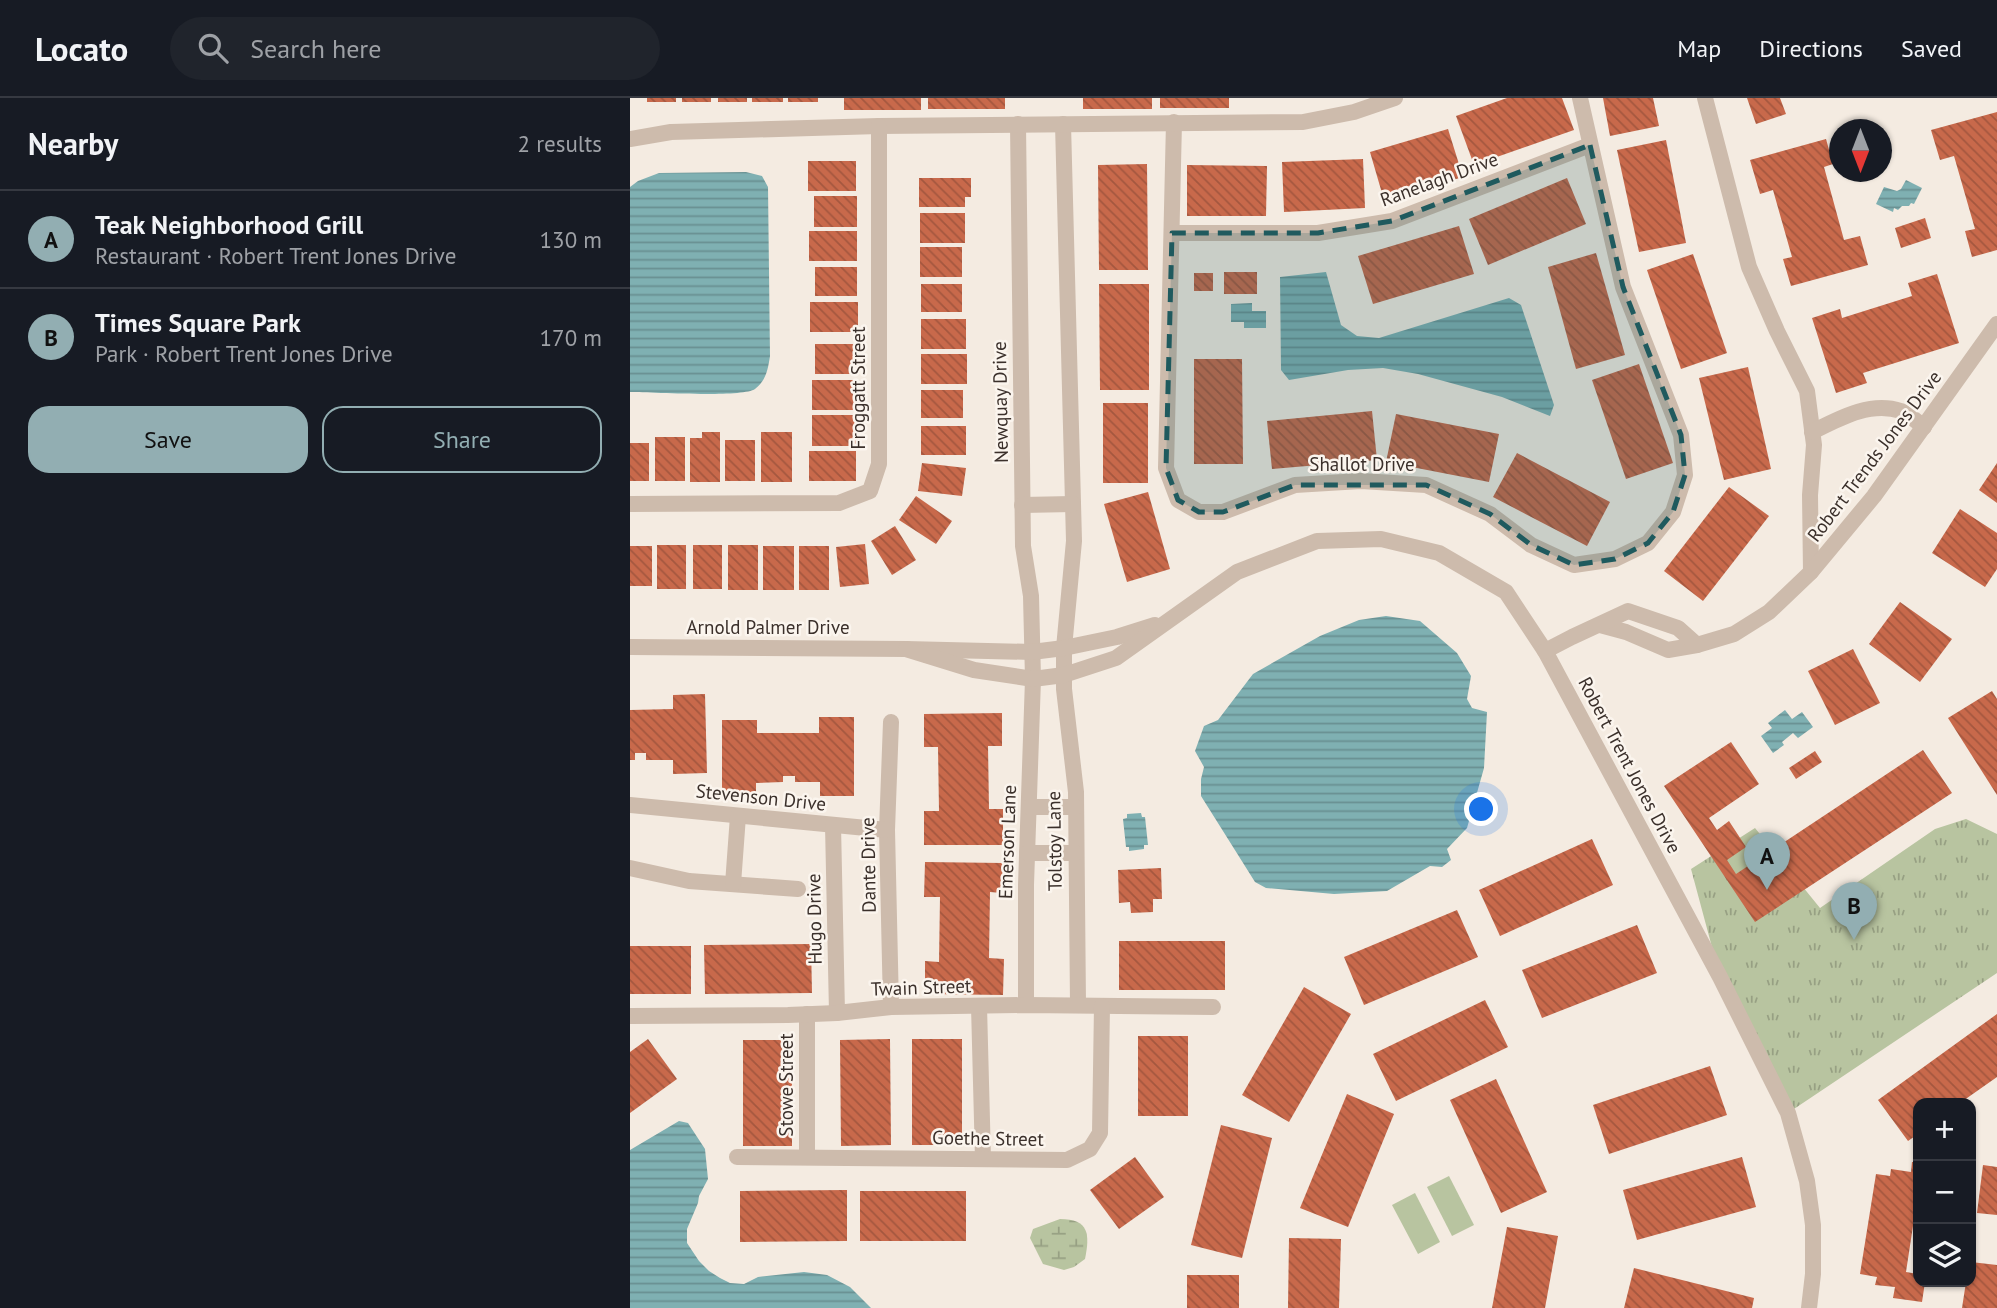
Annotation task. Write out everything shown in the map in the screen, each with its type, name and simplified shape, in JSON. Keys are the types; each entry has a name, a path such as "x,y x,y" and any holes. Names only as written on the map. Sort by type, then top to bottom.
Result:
{"street":[{"path":"630,139 671,132 879,126 1303,122 1351,105 1395,98"},
{"name":"Shallot Drive","path":"1174,122 1166,468 1178,500 1199,512 1223,512 1295,485 1361,481 1426,485 1490,514 1531,545 1574,565 1615,559 1648,543 1673,512 1685,475 1681,435 1623,287 1580,98"},
{"path":"1705,98 1749,267 1807,391 1814,445 1810,495 1811,572"},
{"name":"Newquay Drive","path":"1018,124 1023,546 1031,596 1033,679"},
{"path":"1063,124 1074,541 1064,676"},
{"name":"Froggatt Street","path":"630,503 839,503 870,491 879,464 879,126"},
{"name":"Ranelagh Drive","path":"1171,233 1318,233 1392,221 1590,145"},
{"name":"Robert Trends Jones Drive","path":"1600,625 1668,650 1734,634 1769,612 1811,572 1874,496 1997,324"},
{"path":"1812,432 1838,419 1871,408 1903,411 1924,427"},
{"path":"1022,505 1073,504"},
{"name":"Robert Trent Jones Drive","path":"1033,679 1064,676 1116,658 1237,572 1317,541 1381,539 1439,553 1506,592 1545,651 1720,977 1788,1113 1807,1181 1813,1225 1813,1274 1809,1308"},
{"path":"1545,651 1628,611 1678,628 1697,645"},
{"name":"Robert Trent Jones Drive","path":"1064,648 1116,637 1170,620"},
{"path":"1651,643 1660,621"},
{"name":"Arnold Palmer Drive","path":"630,647 1032,652 1064,648"},
{"name":"Arnold Palmer Drive","path":"906,649 974,670 1033,679"},
{"name":"Tolstoy Lane","path":"1064,676 1076,807 1078,1005"},
{"name":"Emerson Lane","path":"1026,1005 1027,853 1033,679"},
{"name":"Dante Drive","path":"891,722 887,830 891,1007"},
{"name":"Stevenson Drive","path":"630,805 887,830"},
{"path":"1029,807 1076,807"},
{"path":"733,884 738,816"},
{"name":"Hugo Drive","path":"833,825 836,1013"},
{"path":"1027,853 1076,853"},
{"path":"630,868 689,881 798,888"},
{"path":"979,1006 983,1159"},
{"name":"Goethe Street","path":"737,1157 1067,1160 1090,1149 1100,1133 1102,1006"},
{"name":"Twain Street","path":"630,1016 836,1013 891,1007 1213,1007"},
{"name":"Stowe Street","path":"807,1014 807,1157"}],"highlighted area":[{"path":"1590,145 1623,287 1681,435 1685,475 1673,512 1648,543 1615,559 1574,565 1531,545 1490,514 1426,485 1295,485 1223,512 1199,512 1178,500 1166,468 1172,233 1318,233 1392,221"}],"green space":[{"path":"1966,819 1997,834 1997,973 1788,1113 1720,977 1691,869 1755,828 1820,908 1935,829"},
{"path":"1449,1176 1474,1225 1452,1236 1427,1187"},
{"path":"1415,1193 1440,1242 1418,1254 1392,1205"},
{"path":"1060,1219 1077,1222 1082,1225 1087,1235 1085,1259 1064,1270 1043,1264 1030,1238 1033,1229"}],"water":[{"path":"746,172 762,176 768,187 770,356 764,378 759,386 747,392 630,392 630,187 659,173"},
{"path":"1906,180 1922,188 1914,204 1902,206 1898,210 1894,208 1893,212 1876,204 1884,187 1897,191"},
{"path":"1326,272 1341,325 1357,336 1379,338 1509,298 1521,305 1554,405 1550,416 1502,397 1418,374 1383,368 1348,370 1289,380 1281,370 1280,277"},
{"path":"1252,303 1252,311 1266,311 1266,328 1244,328 1244,322 1231,322 1231,304"},
{"path":"1386,616 1420,621 1457,653 1471,676 1467,699 1472,708 1487,712 1484,768 1467,828 1447,849 1451,860 1442,867 1430,866 1387,891 1334,894 1266,888 1255,882 1201,796 1204,767 1195,751 1204,726 1218,720 1253,674 1320,636 1359,620"},
{"path":"1785,710 1792,719 1802,712 1813,727 1798,738 1793,733 1782,742 1784,745 1773,753 1761,736 1772,728 1768,723"},
{"path":"1141,813 1142,817 1145,817 1148,845 1144,845 1144,849 1129,851 1129,847 1126,847 1123,819 1127,818 1127,814"},
{"path":"679,1121 688,1123 705,1149 708,1179 687,1229 687,1243 709,1271 730,1283 744,1284 758,1277 804,1272 827,1275 850,1287 871,1308 630,1308 630,1150"}],"building":[{"path":"647,98 676,98 676,102 647,102"},
{"path":"682,98 711,98 711,102 682,102"},
{"path":"718,98 747,98 747,102 718,102"},
{"path":"752,98 783,98 783,102 752,102"},
{"path":"788,98 818,98 818,102 788,102"},
{"path":"844,98 921,98 921,110 844,110"},
{"path":"928,98 1005,98 1005,109 928,109"},
{"path":"1083,98 1152,98 1152,109 1083,109"},
{"path":"1160,98 1229,98 1229,108 1160,108"},
{"path":"1507,98 1562,98 1574,130 1474,165 1456,116"},
{"path":"1603,98 1653,98 1659,126 1610,136"},
{"path":"1747,98 1780,98 1786,114 1756,124"},
{"path":"1997,112 1997,250 1972,257 1965,231 1975,229 1954,156 1940,160 1931,130"},
{"path":"1448,129 1463,177 1384,200 1370,152"},
{"path":"1826,139 1829,165 1824,167 1844,240 1860,236 1868,265 1791,286 1783,259 1792,257 1773,190 1760,194 1750,160"},
{"path":"1666,140 1686,243 1639,252 1617,150"},
{"path":"1363,159 1365,208 1284,212 1282,162"},
{"path":"808,161 856,161 856,191 808,191"},
{"path":"1147,164 1148,270 1099,270 1098,165"},
{"path":"1187,165 1267,166 1266,216 1187,216"},
{"path":"919,178 971,178 971,197 965,197 965,207 919,207"},
{"path":"1567,178 1586,224 1488,265 1469,219"},
{"path":"814,196 857,196 857,227 814,227"},
{"path":"920,213 965,213 965,243 920,243"},
{"path":"1925,218 1931,238 1901,248 1895,228"},
{"path":"1459,226 1474,274 1373,304 1358,256"},
{"path":"809,231 857,231 857,261 809,261"},
{"path":"920,247 962,247 962,277 920,277"},
{"path":"1596,253 1625,355 1576,369 1548,267"},
{"path":"1693,254 1727,353 1681,369 1647,270"},
{"path":"815,267 857,267 857,296 815,296"},
{"path":"1224,272 1257,272 1257,294 1224,294"},
{"path":"1194,273 1213,273 1213,291 1194,291"},
{"path":"1937,274 1959,343 1863,373 1867,383 1836,393 1812,318 1840,309 1842,318 1912,296 1908,283"},
{"path":"921,284 962,284 962,312 921,312"},
{"path":"1099,284 1149,284 1149,390 1100,390"},
{"path":"810,302 858,302 858,332 810,332"},
{"path":"921,319 966,319 966,349 921,349"},
{"path":"815,344 858,344 858,374 815,374"},
{"path":"921,354 967,354 967,384 921,384"},
{"path":"1194,359 1242,359 1243,464 1194,464"},
{"path":"1639,364 1673,463 1626,479 1592,380"},
{"path":"1748,367 1771,469 1724,480 1699,378"},
{"path":"812,380 857,380 857,410 812,410"},
{"path":"921,390 963,390 963,418 921,418"},
{"path":"1103,403 1148,403 1148,483 1103,483"},
{"path":"1372,411 1377,460 1272,469 1267,421"},
{"path":"1396,414 1499,434 1489,482 1386,462"},
{"path":"812,415 858,415 858,446 812,446"},
{"path":"921,426 966,426 966,455 921,455"},
{"path":"702,432 720,432 720,482 690,482 690,438 702,438"},
{"path":"761,432 792,432 792,482 761,482"},
{"path":"655,437 685,437 685,481 655,481"},
{"path":"725,440 755,440 755,481 725,481"},
{"path":"630,443 649,443 649,481 630,481"},
{"path":"809,451 856,451 856,481 809,481"},
{"path":"1517,453 1610,502 1587,546 1493,497"},
{"path":"922,463 966,468 962,496 918,491"},
{"path":"1997,463 1997,503 1979,490"},
{"path":"1729,487 1769,516 1703,601 1664,571"},
{"path":"1148,492 1170,569 1127,582 1104,504"},
{"path":"916,496 952,521 936,544 899,520"},
{"path":"1960,509 1997,533 1997,569 1985,587 1932,553"},
{"path":"895,526 916,560 892,575 871,541"},
{"path":"865,544 869,584 840,587 836,547"},
{"path":"657,545 686,545 686,589 657,589"},
{"path":"693,545 722,545 722,589 693,589"},
{"path":"728,545 758,545 758,590 728,590"},
{"path":"630,546 652,546 652,586 630,586"},
{"path":"763,546 794,546 794,590 763,590"},
{"path":"799,546 829,546 829,590 799,590"},
{"path":"1900,602 1952,639 1920,682 1869,644"},
{"path":"1853,649 1880,703 1835,725 1808,671"},
{"path":"1992,691 1997,699 1997,795 1948,718"},
{"path":"705,694 707,773 673,774 673,760 646,760 646,753 635,753 635,760 630,760 630,710 673,709 673,695"},
{"path":"1002,713 1002,746 988,746 989,809 1003,809 1003,845 924,845 924,811 939,811 938,747 924,747 924,714"},
{"path":"819,717 854,717 854,796 820,796 820,782 795,782 795,776 783,776 783,782 756,783 756,796 722,796 722,720 757,720 757,733 819,733"},
{"path":"1731,742 1759,784 1709,818 1717,830 1729,821 1746,847 1727,860 1736,874 1923,750 1952,793 1755,922 1664,786"},
{"path":"1815,751 1822,762 1796,779 1789,768"},
{"path":"1592,839 1613,885 1500,936 1479,890"},
{"path":"925,862 1003,863 1002,893 990,892 989,958 1004,959 1003,995 925,994 925,961 939,962 940,897 924,897"},
{"path":"1161,868 1162,899 1153,899 1153,912 1131,913 1130,902 1119,903 1118,870"},
{"path":"1457,910 1478,957 1364,1005 1344,957"},
{"path":"1637,925 1657,973 1542,1018 1522,970"},
{"path":"1119,941 1225,941 1225,990 1119,990"},
{"path":"811,944 812,993 705,994 704,945"},
{"path":"630,946 691,946 691,994 630,994"},
{"path":"1304,987 1351,1014 1289,1122 1242,1095"},
{"path":"1485,1000 1508,1047 1396,1101 1373,1054"},
{"path":"1997,1014 1997,1077 1967,1098 1913,1098 1913,1138 1908,1141 1878,1100"},
{"path":"1138,1036 1188,1036 1188,1116 1138,1116"},
{"path":"648,1039 677,1079 630,1113 630,1052"},
{"path":"890,1039 891,1145 841,1146 840,1040"},
{"path":"912,1039 962,1039 962,1145 912,1145"},
{"path":"743,1040 792,1040 792,1146 743,1146"},
{"path":"1710,1066 1727,1115 1609,1154 1593,1105"},
{"path":"1496,1079 1547,1192 1501,1213 1450,1100"},
{"path":"1347,1094 1394,1114 1348,1227 1300,1208"},
{"path":"1221,1125 1272,1138 1242,1258 1191,1245"},
{"path":"1135,1157 1164,1197 1119,1229 1090,1190"},
{"path":"1742,1157 1756,1207 1637,1240 1623,1190"},
{"path":"1913,1162 1913,1226 1906,1272 1913,1273 1913,1287 1924,1287 1922,1302 1893,1298 1895,1287 1875,1285 1877,1277 1860,1274 1876,1174 1890,1176 1891,1169 1911,1172"},
{"path":"1983,1165 1997,1167 1997,1215 1977,1213"},
{"path":"847,1190 847,1241 740,1242 740,1191"},
{"path":"860,1191 966,1191 966,1241 860,1241"},
{"path":"1507,1227 1558,1236 1545,1308 1492,1308"},
{"path":"1289,1238 1341,1239 1339,1308 1288,1308"},
{"path":"1976,1263 1997,1265 1997,1308 1962,1308 1965,1287 1976,1287"},
{"path":"1634,1268 1754,1298 1752,1308 1624,1308"},
{"path":"1187,1275 1239,1275 1239,1308 1187,1308"}],"place":[{"name":"Teak Neighborhood Grill","path":"1767,890"},
{"name":"Times Square Park","path":"1854,940"}]}
